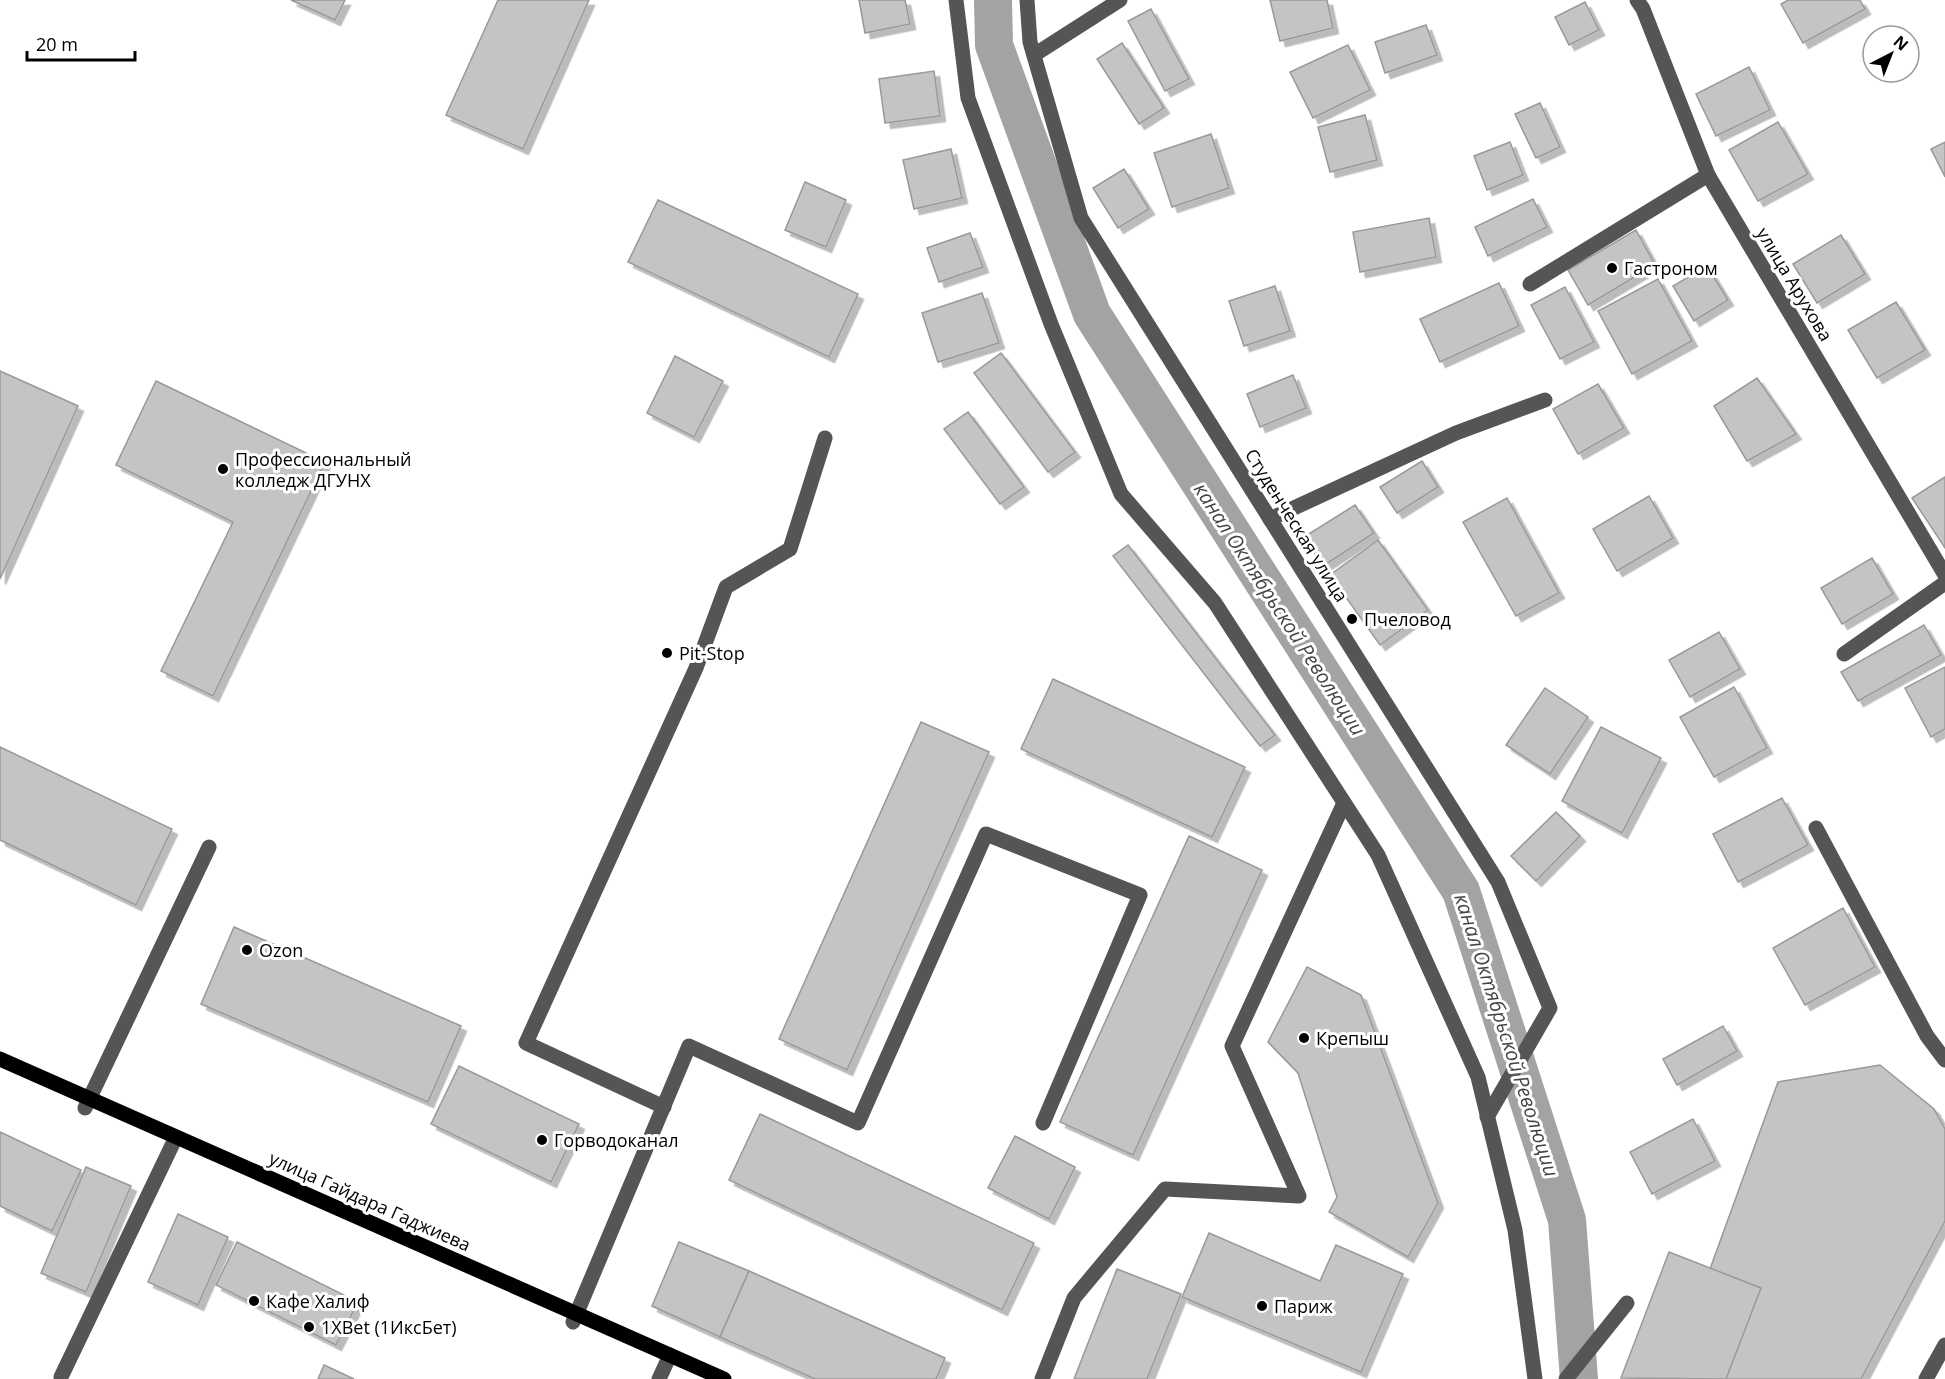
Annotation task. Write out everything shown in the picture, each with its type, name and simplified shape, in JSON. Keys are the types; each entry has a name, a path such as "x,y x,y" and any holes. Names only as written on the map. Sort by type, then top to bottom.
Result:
{"main road":[{"name":"улица Гайдара Гаджиева","path":"0,1059 87,1103 174,1142 668,1359 724,1379"},
{"name":"улица Гайдара Гаджиева","path":"0,1069 87,1103"},
{"name":"улица Гайдара Гаджиева","path":"668,1359 703,1379"}],"street":[{"path":"956,0 968,98 1051,324 1121,494 1215,603 1378,855 1478,1077 1515,1230 1535,1379"},
{"name":"Студенческая улица","path":"1027,0 1030,42 1081,218 1498,882 1550,1008 1487,1118"},
{"path":"1034,55 1120,0"},
{"name":"улица Арухова","path":"1637,0 1643,9 1708,175 1945,575"},
{"path":"1530,284 1708,175"},
{"path":"1270,519 1456,433 1545,400"},
{"path":"664,1107 526,1043 696,668 726,587 790,549 825,438"},
{"path":"1844,654 1945,583"},
{"path":"1042,1379 1074,1298 1165,1189 1299,1196 1232,1046 1344,803"},
{"path":"1816,828 1927,1036 1945,1060"},
{"path":"575,1318 689,1046 858,1123 986,834 1140,895 1043,1123"},
{"path":"87,1103 209,846"},
{"path":"61,1377 174,1142"},
{"path":"1566,1379 1627,1303"},
{"path":"1926,1379 1945,1345"},
{"path":"659,1379 668,1359"}],"building":[{"path":"291,0 345,0 335,20"},
{"path":"498,0 589,0 523,149 446,115"},
{"path":"859,0 905,0 910,24 865,33"},
{"path":"1270,0 1327,0 1333,28 1280,41"},
{"path":"1788,0 1860,0 1865,9 1803,43 1781,4"},
{"path":"1585,2 1599,30 1569,45 1555,17"},
{"path":"1151,9 1189,79 1165,91 1128,21"},
{"path":"1426,25 1437,55 1385,73 1375,42"},
{"path":"1122,43 1164,108 1139,124 1097,59"},
{"path":"1348,45 1370,90 1313,118 1290,72"},
{"path":"1749,67 1770,110 1716,136 1696,94"},
{"path":"934,71 940,116 885,123 879,79"},
{"path":"1540,103 1560,147 1536,158 1515,114"},
{"path":"1365,115 1377,160 1330,172 1318,127"},
{"path":"1778,122 1808,174 1758,201 1729,150"},
{"path":"1211,134 1229,188 1172,207 1154,153"},
{"path":"1510,142 1523,175 1487,190 1474,156"},
{"path":"1945,142 1945,177 1931,149"},
{"path":"951,149 962,198 914,209 903,160"},
{"path":"1124,169 1149,209 1118,228 1093,188"},
{"path":"805,182 846,200 826,247 785,230"},
{"path":"1533,199 1547,227 1488,256 1475,227"},
{"path":"658,200 858,294 829,357 628,262"},
{"path":"1429,218 1436,257 1360,272 1353,232"},
{"name":"Гастроном","path":"1636,230 1655,265 1588,305 1568,270"},
{"path":"970,233 983,267 939,282 927,248"},
{"path":"1841,235 1865,274 1817,303 1793,264"},
{"path":"1707,266 1728,300 1694,321 1673,286"},
{"path":"1658,279 1692,341 1632,374 1598,311"},
{"path":"1499,283 1519,326 1440,362 1420,319"},
{"path":"1275,286 1290,331 1244,346 1229,301"},
{"path":"1565,287 1594,342 1560,359 1531,305"},
{"path":"982,293 999,343 938,362 922,313"},
{"path":"1896,302 1925,350 1877,378 1848,330"},
{"path":"1001,353 1075,452 1048,472 974,373"},
{"path":"675,356 723,381 694,437 647,413"},
{"path":"0,371 78,406 0,579"},
{"path":"1293,375 1306,408 1260,427 1247,394"},
{"path":"1757,378 1796,434 1747,461 1714,406"},
{"path":"156,381 325,462 213,696 161,671 233,522 116,465"},
{"path":"1598,384 1624,428 1578,454 1553,409"},
{"path":"968,412 1024,487 1000,504 944,429"},
{"path":"1422,461 1438,487 1397,513 1380,487"},
{"path":"1945,477 1945,548 1912,498"},
{"path":"1649,496 1673,538 1617,571 1593,529"},
{"path":"1507,498 1559,593 1516,616 1463,522"},
{"path":"1355,505 1374,533 1323,566 1304,537"},
{"path":"1378,540 1428,610 1380,645 1330,575"},
{"path":"1128,545 1275,735 1260,746 1113,556"},
{"path":"1872,558 1893,594 1842,624 1821,588"},
{"path":"1924,625 1941,655 1858,701 1841,672"},
{"path":"1719,632 1740,669 1690,697 1669,660"},
{"path":"1945,667 1945,729 1931,737 1905,688"},
{"path":"1053,679 1245,767 1212,837 1021,749"},
{"path":"1734,687 1767,748 1714,777 1680,717"},
{"path":"1545,688 1588,717 1550,774 1506,745"},
{"path":"921,722 989,752 847,1070 779,1039"},
{"path":"1601,727 1661,758 1622,833 1562,801"},
{"path":"0,747 172,829 136,905 0,840"},
{"path":"1782,798 1808,845 1738,882 1713,834"},
{"path":"1556,812 1580,836 1536,881 1511,856"},
{"path":"1189,836 1262,870 1133,1155 1060,1122"},
{"path":"1843,908 1875,967 1805,1005 1773,948"},
{"path":"234,927 461,1026 428,1102 201,1004"},
{"path":"1307,967 1361,995 1438,1203 1408,1257 1329,1212 1337,1197 1298,1073 1268,1042"},
{"path":"1723,1026 1737,1051 1677,1085 1663,1059"},
{"path":"1880,1065 1934,1109 1945,1129 1945,1221 1861,1379 1670,1379 1778,1082"},
{"path":"459,1066 579,1124 551,1182 431,1124"},
{"path":"760,1114 1034,1243 1002,1310 729,1180"},
{"path":"1693,1119 1715,1161 1652,1194 1630,1152"},
{"path":"0,1132 81,1170 52,1231 0,1206"},
{"path":"1015,1136 1075,1167 1049,1219 988,1188"},
{"path":"86,1167 131,1186 86,1292 41,1273"},
{"path":"178,1214 228,1237 198,1305 148,1282"},
{"path":"1209,1233 1320,1281 1336,1245 1403,1274 1361,1372 1182,1297"},
{"path":"237,1242 358,1302 336,1345 216,1285"},
{"path":"679,1242 749,1271 720,1337 652,1306"},
{"path":"1669,1252 1761,1288 1726,1379 1621,1378"},
{"path":"1117,1269 1181,1294 1147,1379 1074,1379"},
{"path":"749,1271 945,1358 936,1379 815,1379 720,1337"},
{"path":"324,1365 354,1379 318,1379"}],"waterway":[{"name":"канал Октябрьской Революции","path":"993,0 994,45 1092,314 1461,891 1567,1220 1579,1379"}],"place":[{"name":"Гастроном","path":"1612,268"},
{"name":"Профессиональный колледж ДГУНХ","path":"223,469"},
{"name":"Пчеловод","path":"1352,619"},
{"name":"Pit-Stop","path":"667,653"},
{"name":"Ozon","path":"247,950"},
{"name":"Крепыш","path":"1304,1038"},
{"name":"Горводоканал","path":"542,1140"},
{"name":"Кафе Халиф","path":"254,1301"},
{"name":"Париж","path":"1262,1306"},
{"name":"1XBet (1ИксБет)","path":"309,1327"}]}
